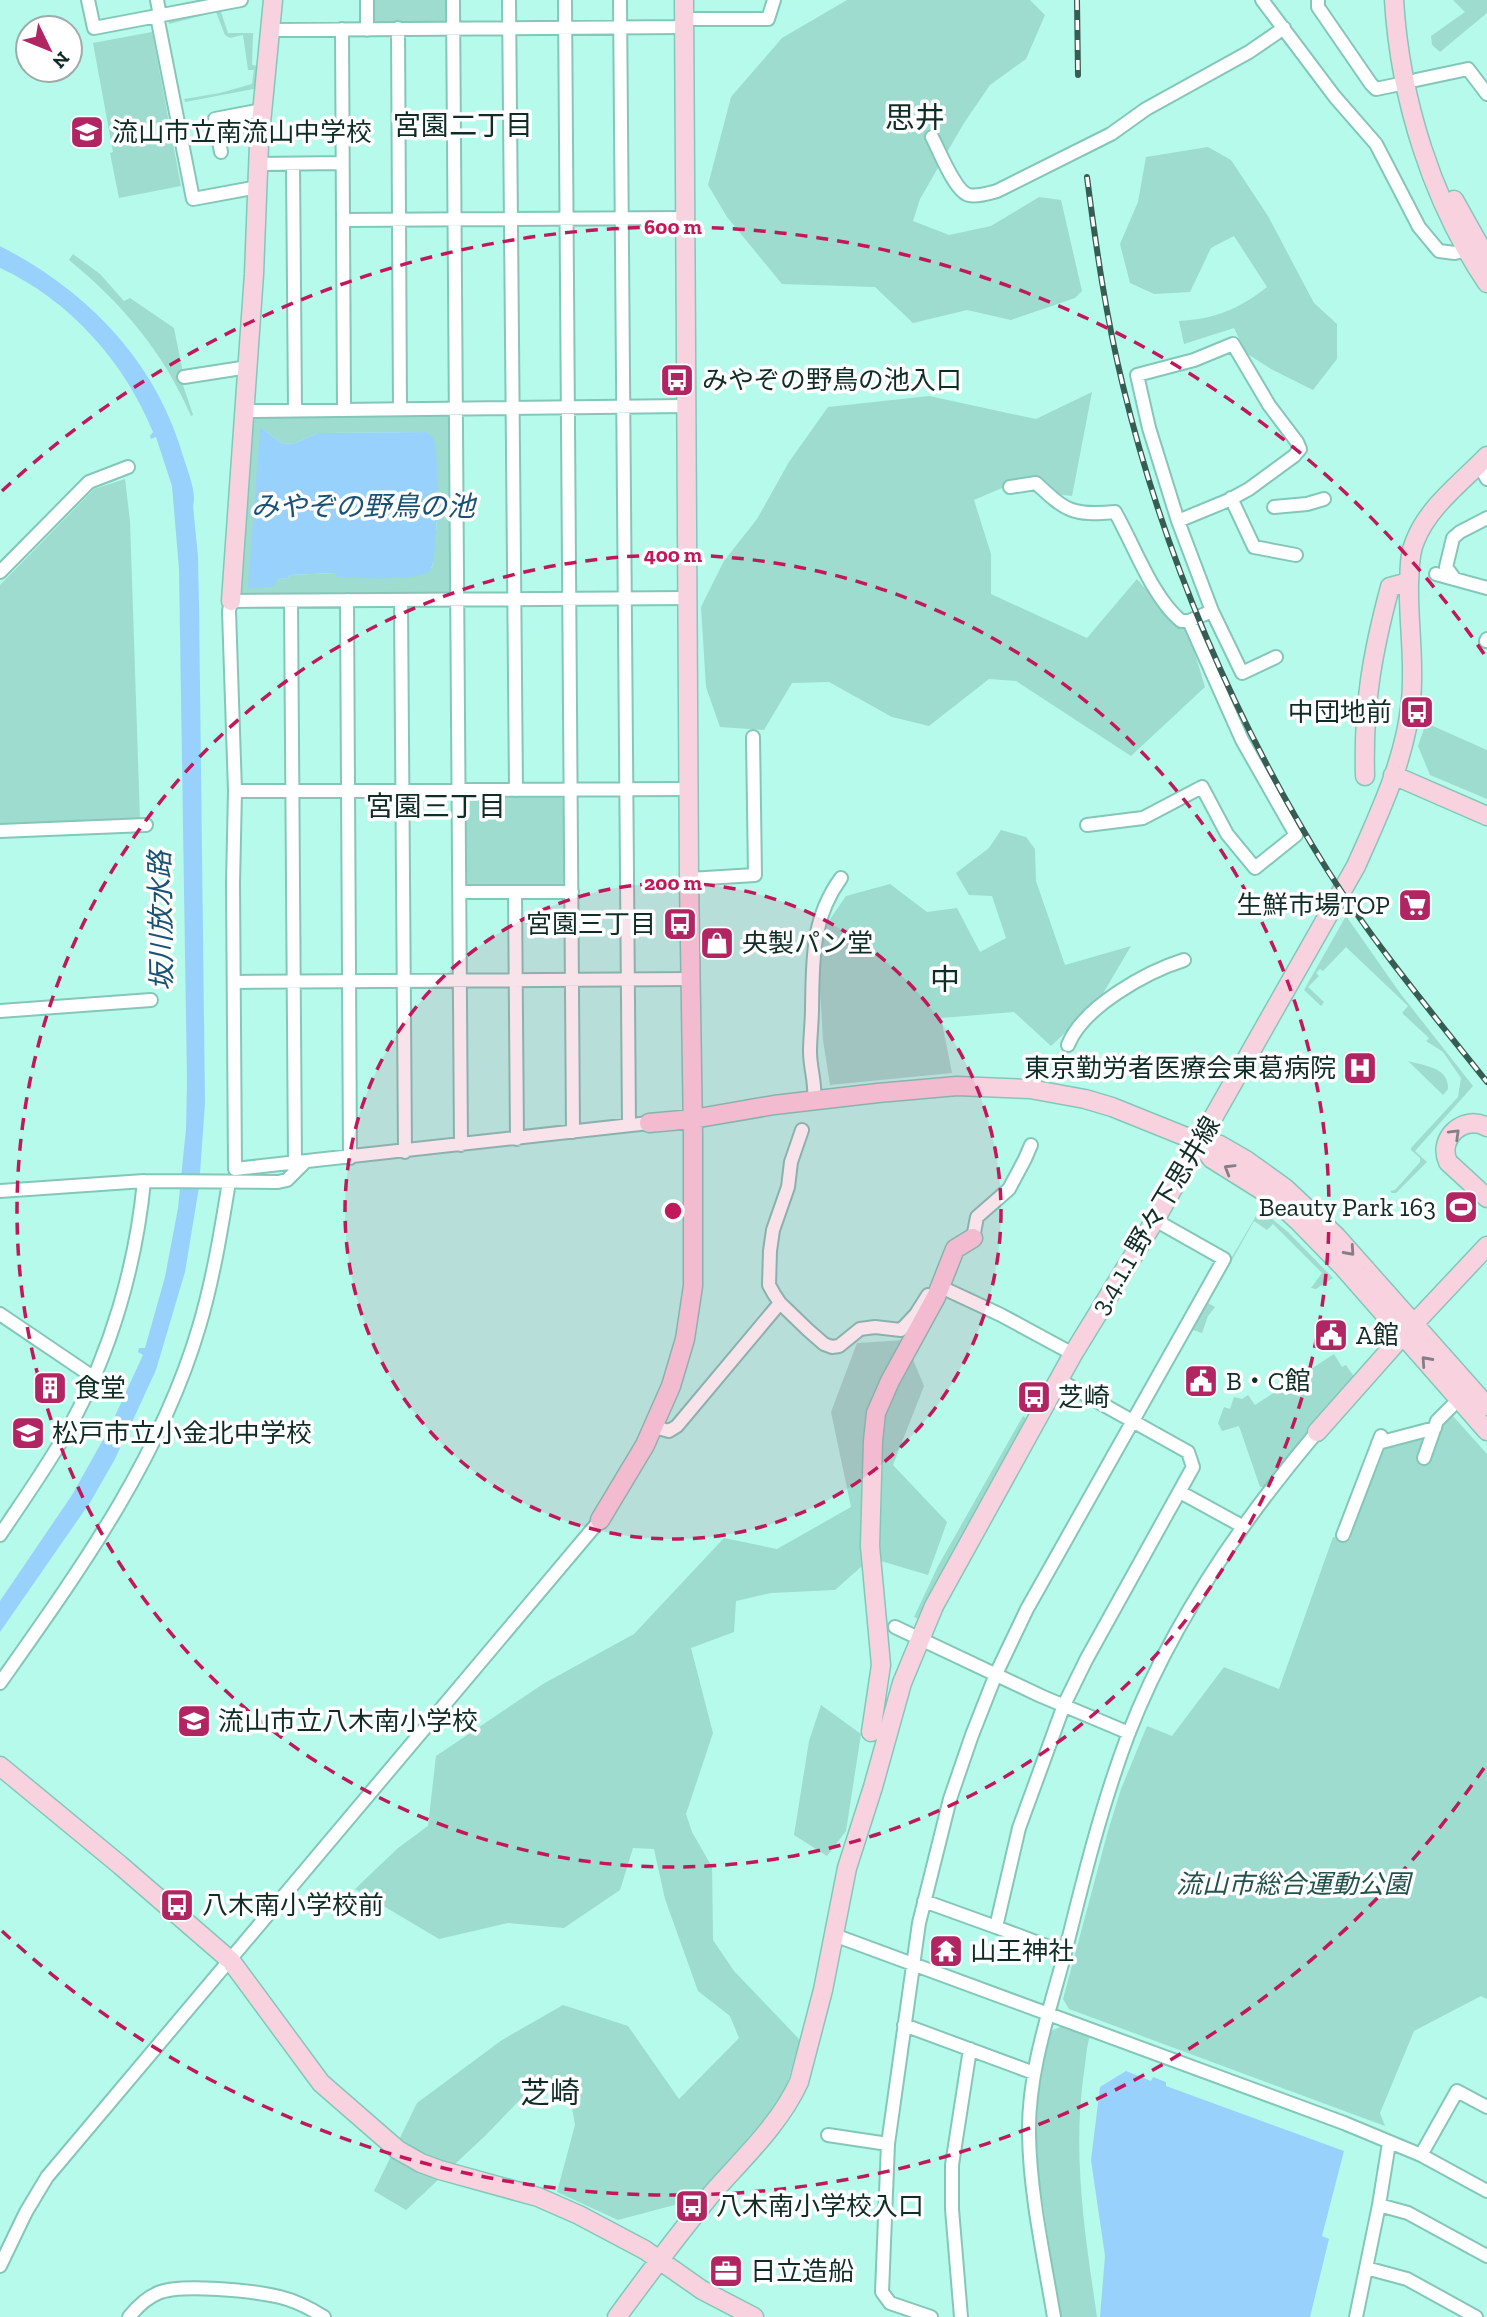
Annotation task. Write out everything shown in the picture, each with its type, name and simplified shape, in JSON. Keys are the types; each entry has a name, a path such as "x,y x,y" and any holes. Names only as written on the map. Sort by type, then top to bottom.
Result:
{"street":[{"path":"89,0 94,28 209,3 241,0"},
{"path":"157,0 193,199 258,187"},
{"path":"273,0 258,164 248,367 229,611 235,791 235,1169 405,1152 692,1119 814,1100 957,1086 1030,1089 1085,1099 1199,1142 1212,1159 1271,1196 1487,1406"},
{"path":"367,0 367,30"},
{"path":"453,0 461,1145"},
{"path":"509,0 516,790"},
{"path":"565,0 573,1132"},
{"path":"620,0 629,1125"},
{"path":"0,2266 26,2212 47,2178 600,1520 654,1427 681,1356 689,1317 694,1260 684,0"},
{"path":"271,30 565,29 768,19 775,0"},
{"path":"1262,0 1335,97 1376,144 1429,241 1439,251 1455,253 1467,250"},
{"path":"1318,0 1318,7 1376,89 1468,69 1487,94"},
{"path":"1394,0 1411,81 1419,139 1455,231 1487,283"},
{"path":"1405,0 1411,81 1456,205 1487,259"},
{"path":"398,28 400,408"},
{"path":"932,137 958,187 965,194 978,195 998,191 1111,134 1146,109 1249,52 1284,28"},
{"path":"342,29 344,409"},
{"path":"221,152 215,119 262,110"},
{"path":"258,164 342,163"},
{"path":"293,164 295,410"},
{"path":"344,220 685,218"},
{"path":"1178,521 1249,489 1300,449 1269,405 1233,344 1194,360 1138,375 1149,428 1178,521 1212,611 1242,673 1276,657"},
{"path":"184,377 248,367"},
{"path":"245,411 686,406"},
{"path":"0,572 89,482 128,467"},
{"name":"3.4.1.1 野々下思井線","path":"617,2317 700,2208 771,2126 794,2095 805,2061 847,1868 902,1683 920,1638 954,1566 1073,1354 1155,1220 1356,866 1375,825 1393,775 1402,747 1411,700 1409,582 1413,543 1421,526 1484,467"},
{"path":"1010,487 1036,482 1069,510 1115,512 1145,570 1172,614 1181,621 1189,621 1212,611"},
{"path":"1231,498 1254,547 1296,555"},
{"path":"1274,507 1307,504 1324,499"},
{"path":"1454,578 1446,567 1453,538 1487,517"},
{"path":"1436,574 1487,587"},
{"path":"1365,776 1365,728 1375,643 1390,587 1409,582"},
{"path":"231,601 687,598"},
{"path":"347,600 350,1158"},
{"path":"0,1192 147,1181 287,1180 299,1163 293,982 291,601"},
{"path":"401,601 405,1152"},
{"path":"1087,825 1143,818 1202,787 1227,834 1255,868 1296,835 1242,740 1189,621"},
{"path":"689,879 755,875 753,737"},
{"path":"1393,775 1487,817"},
{"path":"235,791 689,789"},
{"path":"0,831 146,825"},
{"path":"814,1100 810,1053 814,941 823,909 831,891 841,878"},
{"path":"460,892 572,892"},
{"path":"515,893 517,1139"},
{"path":"1069,1045 1074,1032 1089,1014 1144,977 1184,960"},
{"path":"234,982 691,979"},
{"path":"0,1011 151,1000"},
{"path":"1487,1127 1479,1123 1464,1125 1444,1146 1448,1162 1487,1198"},
{"path":"802,1130 791,1161 788,1187 773,1230 769,1285 780,1303 808,1330 832,1347 839,1346 860,1329 901,1330 916,1314 928,1295 939,1292 1001,1315 1073,1354"},
{"path":"871,1732 881,1665 870,1546 874,1427 882,1396 939,1292 955,1249 973,1238 977,1217 1009,1188 1031,1145"},
{"path":"0,1535 53,1455 86,1395 119,1305 147,1181"},
{"path":"0,1682 111,1519 140,1471 162,1425 183,1374 213,1275 224,1182"},
{"path":"931,2317 890,2303 882,2292 888,2144 924,1901 950,1799 996,1674 1056,1556 1224,1259 1155,1220"},
{"path":"1054,2317 1035,2203 1029,2134 1034,2073 1095,1833 1129,1733 1184,1619 1242,1525 1317,1432 1487,1247"},
{"path":"654,1427 669,1431 677,1426 780,1303"},
{"path":"0,1314 93,1377"},
{"path":"1409,1330 1459,1399 1487,1431"},
{"path":"996,1927 1019,1828 1064,1705 1193,1467 1188,1452 1059,1380"},
{"path":"1424,1458 1437,1421 1459,1399"},
{"path":"1343,1535 1379,1439 1435,1428"},
{"path":"1180,1492 1242,1525"},
{"path":"895,1628 1129,1733"},
{"path":"0,1766 91,1840 231,1961 321,2083 398,2150 440,2170 558,2205 660,2259 682,2278 754,2317"},
{"path":"924,1901 1065,1953"},
{"path":"834,1935 1344,2123 1421,2155 1487,2191"},
{"path":"904,2025 1034,2073"},
{"path":"961,2317 952,2209 953,2165 970,2049"},
{"path":"1421,2155 1457,2091 1487,2107"},
{"path":"828,2135 888,2144"},
{"path":"1356,2317 1380,2205 1389,2143"},
{"path":"1380,2205 1408,2213 1487,2256"},
{"path":"1366,2268 1407,2279 1476,2317"},
{"path":"129,2317 156,2293 183,2287 278,2297 295,2302 324,2317"}],"green space":[{"path":"372,0 448,0 448,20 444,24 377,24 372,21"},
{"path":"847,0 1030,0 1045,15 1026,59 990,85 964,123 920,199 913,221 949,235 991,226 1039,197 1061,200 1082,291 1075,298 1011,320 967,310 913,323 875,287 782,284 727,217 708,185 731,97 782,38"},
{"path":"1453,0 1487,0 1487,13 1440,52 1432,45 1431,36 1465,12"},
{"path":"220,9 228,33 253,33 252,65 261,66 259,88 185,102 184,99 252,84 254,70 248,70 243,35 230,38 225,35 216,12 169,24 168,19"},
{"path":"152,32 181,186 119,198 93,43"},
{"path":"1208,147 1231,160 1268,216 1314,303 1337,324 1337,359 1313,390 1246,353 1234,328 1184,344 1179,321 1226,312 1267,287 1234,236 1211,248 1190,292 1154,294 1130,283 1120,244 1138,202 1146,157"},
{"path":"73,254 100,274 124,301 130,298 174,328 183,385 193,415 191,416 155,350 107,294 69,260"},
{"path":"1092,392 1072,496 1002,488 974,500 991,554 991,594 1087,638 1137,579 1177,625 1187,627 1205,687 1131,756 1016,681 989,679 929,726 892,717 829,682 792,683 764,730 720,727 706,687 701,607 724,561 757,519 789,462 828,407 929,396 1036,419"},
{"path":"450,416 452,591 448,595 242,597 238,593 250,417","holes":["263,429 281,443 293,444 318,433 426,432 433,440 437,488 437,523 432,568 337,576 337,573 289,575 288,578 276,579"]},
{"path":"125,479 130,521 140,819 0,825 0,585 94,489"},
{"path":"1426,723 1487,750 1487,799 1430,775 1418,746"},
{"path":"562,794 566,798 567,883 563,887 469,887 465,884 464,798 468,795"},
{"path":"1001,830 1026,837 1035,849 1036,881 1065,965 1131,946 1098,1002 1051,1046 1014,1012 941,1018 952,1073 830,1085 823,1040 817,938 846,896 890,884 927,912 957,908 980,952 1006,938 992,896 969,895 956,873 989,848"},
{"path":"1346,916 1400,993 1473,1086 1415,1151 1427,1162 1396,1193 1390,1191 1395,1190 1420,1162 1420,1158 1411,1148 1458,1097 1461,1078 1443,1052 1426,1041 1429,1038 1402,1013 1408,1006 1346,947 1323,971 1320,969 1316,973 1319,976 1308,987 1324,1002 1321,1006 1304,990"},
{"path":"1408,1061 1440,1072 1445,1076 1448,1089 1443,1095"},
{"path":"1260,1209 1288,1232 1333,1278 1316,1289 1311,1288 1322,1273 1273,1224 1267,1230 1254,1221 1208,1303 1215,1307 1208,1316 1202,1333 1190,1329"},
{"path":"905,1340 924,1386 893,1465 947,1522 928,1575 871,1558 835,1590 771,1593 736,1601 734,1632 691,1648 713,1733 686,1814 692,1832 712,1867 713,1940 734,1971 800,2040 782,2101 697,2199 618,2220 557,2192 575,2125 568,2085 539,2080 486,2135 406,2210 374,2191 417,2103 502,2040 563,2005 628,2026 679,2099 739,2038 730,2016 698,1991 665,1899 654,1849 633,1848 620,1890 564,1928 508,1923 439,1939 355,1889 398,1848 428,1826 436,1756 543,1684 634,1634 724,1538 777,1549 851,1507 831,1412 857,1343"},
{"path":"1334,1354 1342,1367 1346,1365 1355,1378 1265,1487 1260,1487 1239,1426 1222,1431 1218,1423 1224,1407 1230,1409 1234,1397 1242,1399 1248,1395 1255,1405"},
{"name":"流山市総合運動公園","path":"1452,1415 1487,1454 1487,1999 1481,1996 1414,2031 1380,2113 1385,2126 1069,2009 1063,1999 1108,1831 1121,1789 1147,1726 1172,1736 1224,1667 1279,1689 1333,1537 1350,1539 1382,1447 1423,1434 1429,1438"},
{"path":"1023,1416 1026,1418 1023,1430 921,1620 914,1617 938,1566"},
{"path":"821,1705 861,1734 846,1831 827,1856 794,1835 809,1741"},
{"path":"1063,2026 1090,2036 1079,2133 1084,2226 1097,2317 1060,2317 1035,2151 1039,2084 1048,2032"}],"water":[{"path":"0,246 62,285 115,333 156,391 172,424 192,482 198,556 205,1103 199,1187 185,1272 156,1370 115,1459 91,1501 0,1632 0,1601 72,1495 109,1429 143,1355 138,1352 139,1348 145,1348 165,1277 178,1208 186,1129 187,1082 179,569 172,486 156,437 151,439 153,432 141,406 111,358 72,316 50,297 0,268"},
{"name":"みやぞの野鳥の池","path":"260,429 281,443 293,444 318,433 426,432 431,435 436,451 438,485 437,526 431,570 413,576 386,578 337,577 336,573 289,575 288,578 277,579 272,587 248,588"},
{"path":"1126,2071 1151,2081 1153,2077 1166,2082 1166,2086 1344,2151 1322,2236 1329,2239 1310,2317 1100,2317 1105,2256 1091,2160 1100,2087"}],"railway":[{"path":"1077,0 1078,75"},
{"path":"1087,177 1102,282 1123,386 1159,513 1206,636 1262,756 1328,871 1384,952 1487,1082"}],"place":[{"name":"流山市立南流山中学校","path":"87,132"},
{"name":"みやぞの野鳥の池入口","path":"677,380"},
{"name":"中団地前","path":"1417,712"},
{"name":"生鮮市場TOP","path":"1415,905"},
{"name":"宮園三丁目","path":"680,924"},
{"name":"央製パン堂","path":"717,943"},
{"name":"東京勤労者医療会東葛病院","path":"1360,1068"},
{"name":"Beauty Park 163","path":"1461,1207"},
{"name":"A館","path":"1331,1335"},
{"name":"B・C館","path":"1201,1381"},
{"name":"食堂","path":"50,1388"},
{"name":"芝崎","path":"1034,1397"},
{"name":"松戸市立小金北中学校","path":"28,1433"},
{"name":"流山市立八木南小学校","path":"194,1721"},
{"name":"八木南小学校前","path":"177,1905"},
{"name":"山王神社","path":"946,1951"},
{"name":"八木南小学校入口","path":"692,2206"},
{"name":"日立造船","path":"726,2271"}],"district":[{"name":"思井","path":"915,118"},
{"name":"宮園二丁目","path":"463,125"},
{"name":"宮園三丁目","path":"436,806"},
{"name":"中","path":"945,980"},
{"name":"芝崎","path":"550,2093"}],"water label":[{"name":"坂川放水路","path":"161,921"}]}
